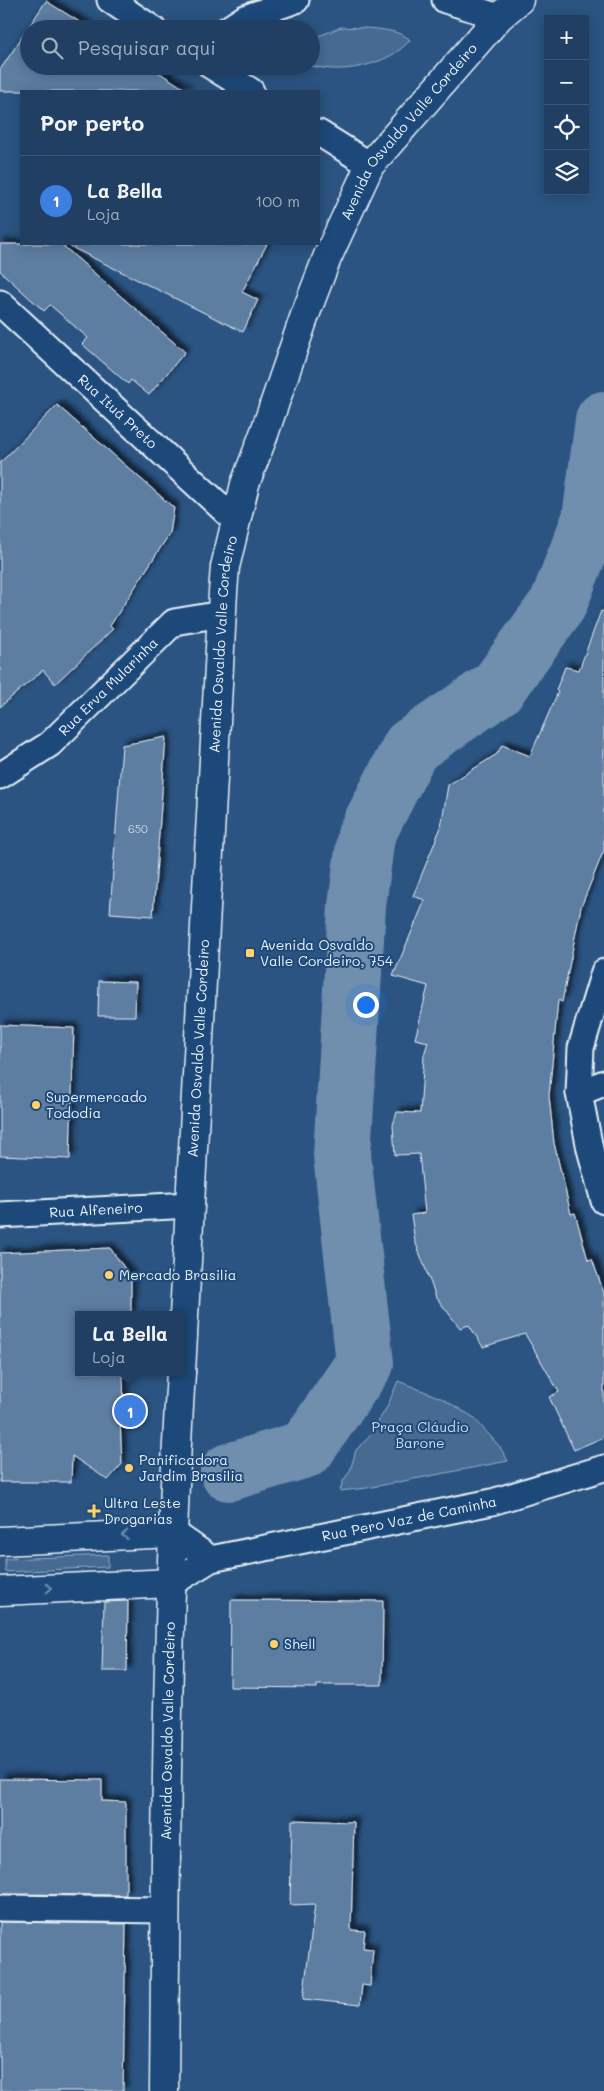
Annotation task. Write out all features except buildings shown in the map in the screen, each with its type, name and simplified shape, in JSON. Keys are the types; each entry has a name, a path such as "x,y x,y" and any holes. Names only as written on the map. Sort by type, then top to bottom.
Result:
{"main road":[{"name":"Avenida Osvaldo Valle Cordeiro","path":"185,1311 192,1205 202,950 225,566 235,520 244,484 264,434 305,315 327,258 370,165 509,8"},
{"name":"Avenida Osvaldo Valle Cordeiro","path":"164,2091 174,1482 181,1376"},
{"path":"0,1541 174,1533"},
{"path":"0,1590 172,1583"}],"street":[{"path":"110,0 140,20"},
{"path":"242,20 296,0"},
{"path":"446,0 509,8"},
{"path":"225,75 249,90"},
{"path":"320,134 370,165"},
{"name":"Rua Ituá Preto","path":"0,303 235,520"},
{"name":"Rua Erva Mularinha","path":"0,776 50,744 174,622 222,614"},
{"path":"604,972 581,1048 579,1093 590,1149 604,1200"},
{"path":"579,1093 604,1083"},
{"name":"Rua Alfeneiro","path":"0,1215 192,1205"},
{"name":"Rua Pero Vaz de Caminha","path":"172,1583 211,1559 492,1502 604,1468"},
{"path":"174,1533 211,1559"},
{"path":"0,1908 166,1910"}],"green space":[{"path":"341,27 367,28 387,30 410,40 386,58 365,66 334,69 320,67 320,35"},
{"name":"Praça Cláudio Barone","path":"398,1381 441,1398 473,1417 500,1447 508,1461 367,1488 340,1491 343,1481 350,1471 356,1450 367,1439 387,1407"},
{"path":"108,1555 108,1567 5,1572 5,1559"}],"waterway":[{"path":"229,1472 306,1449 365,1363 342,1155 357,906 366,835 411,747 497,688 558,604 591,519 604,420"}],"place":[{"name":"Avenida Osvaldo Valle Cordeiro, 754","path":"250,953"},
{"name":"Supermercado Tododia","path":"36,1105"},
{"name":"Mercado Brasilia","path":"109,1275"},
{"name":"La Bella","path":"130,1411"},
{"name":"Panificadora Jardim Brasilia","path":"129,1468"},
{"name":"Ultra Leste Drogarias","path":"94,1511"},
{"name":"Shell","path":"274,1644"}]}
